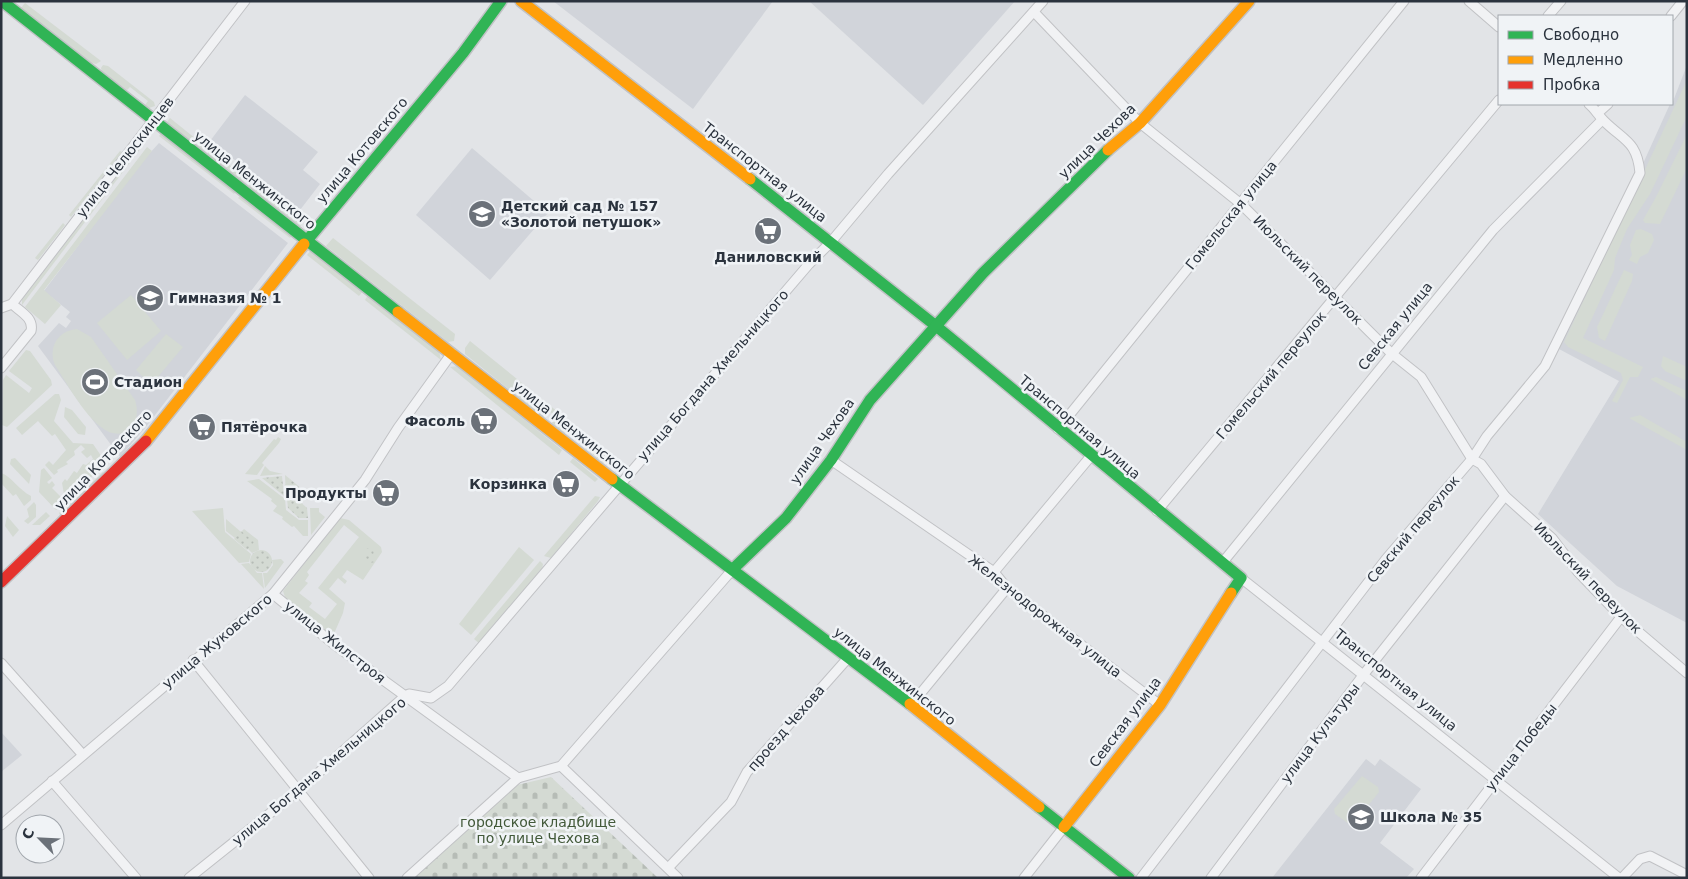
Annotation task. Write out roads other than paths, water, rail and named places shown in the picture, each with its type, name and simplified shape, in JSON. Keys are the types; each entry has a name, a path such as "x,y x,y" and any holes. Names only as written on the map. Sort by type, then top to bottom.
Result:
{"street":[{"name":"улица Менжинского","path":"2,1 619,484 911,706 1129,878"},
{"name":"улица Челюскинцев","path":"12,304 245,1"},
{"name":"улица Котовского","path":"1,582 150,437 307,240 463,53 501,1"},
{"name":"Транспортная улица","path":"521,1 576,42 936,326 1058,429 1224,562 1241,578 1322,640 1620,878"},
{"name":"улица Богдана Хмельницкого","path":"189,878 299,790 405,696 409,694 431,698 448,686 809,264 830,243 888,174 1042,1"},
{"name":"улица Чехова","path":"561,766 733,569 786,518 831,460 870,400 983,273 1108,150 1140,123 1204,49 1249,1"},
{"name":"Гомельская улица","path":"1058,429 1404,1"},
{"path":"1468,1 1498,26"},
{"path":"1549,15 1561,1"},
{"path":"1672,15 1683,1"},
{"name":"Июльский переулок","path":"1034,12 1140,123 1241,204 1337,297 1392,354 1420,377 1472,459 1481,464 1505,496 1552,538 1578,572 1621,617 1687,673"},
{"name":"Гомельский переулок","path":"1157,510 1337,297 1498,101"},
{"path":"1590,105 1600,116"},
{"name":"Севская улица","path":"1224,562 1493,230 1600,116 1607,105"},
{"name":"Севский переулок","path":"1141,878 1322,640 1386,559 1472,459 1487,436 1545,366 1640,173 1638,157 1630,142 1600,116"},
{"path":"1,308 12,304 31,320 32,325 31,331 1,368"},
{"name":"улица Жуковского","path":"1,825 273,594 365,480 398,428 452,353"},
{"path":"994,572 1091,456"},
{"name":"Железнодорожная улица","path":"831,460 994,572 1007,588 1160,705"},
{"name":"улица Культуры","path":"1211,878 1364,674 1505,496"},
{"name":"Севская улица","path":"1024,878 1160,705 1241,578"},
{"path":"911,706 1007,588"},
{"name":"улица Жилстроя","path":"273,594 335,645 518,778"},
{"name":"улица Победы","path":"1420,878 1621,617"},
{"name":"проезд Чехова","path":"669,868 731,802 747,772 848,658"},
{"path":"193,660 369,878"},
{"path":"1,663 83,755"},
{"path":"408,878 518,778 561,766 678,878"},
{"path":"52,781 136,878"},
{"path":"1620,878 1640,859 1650,856 1687,875"}],"place":[{"name":"Детский сад № 157 «Золотой петушок»","path":"482,214"},
{"name":"Даниловский","path":"768,231"},
{"name":"Гимназия № 1","path":"150,298"},
{"name":"Стадион","path":"95,382"},
{"name":"Фасоль","path":"484,421"},
{"name":"Пятёрочка","path":"202,427"},
{"name":"Корзинка","path":"566,484"},
{"name":"Продукты","path":"386,493"},
{"name":"Школа № 35","path":"1361,817"}],"park label":[{"name":"городское кладбище по улице Чехова","path":"538,830"}]}
